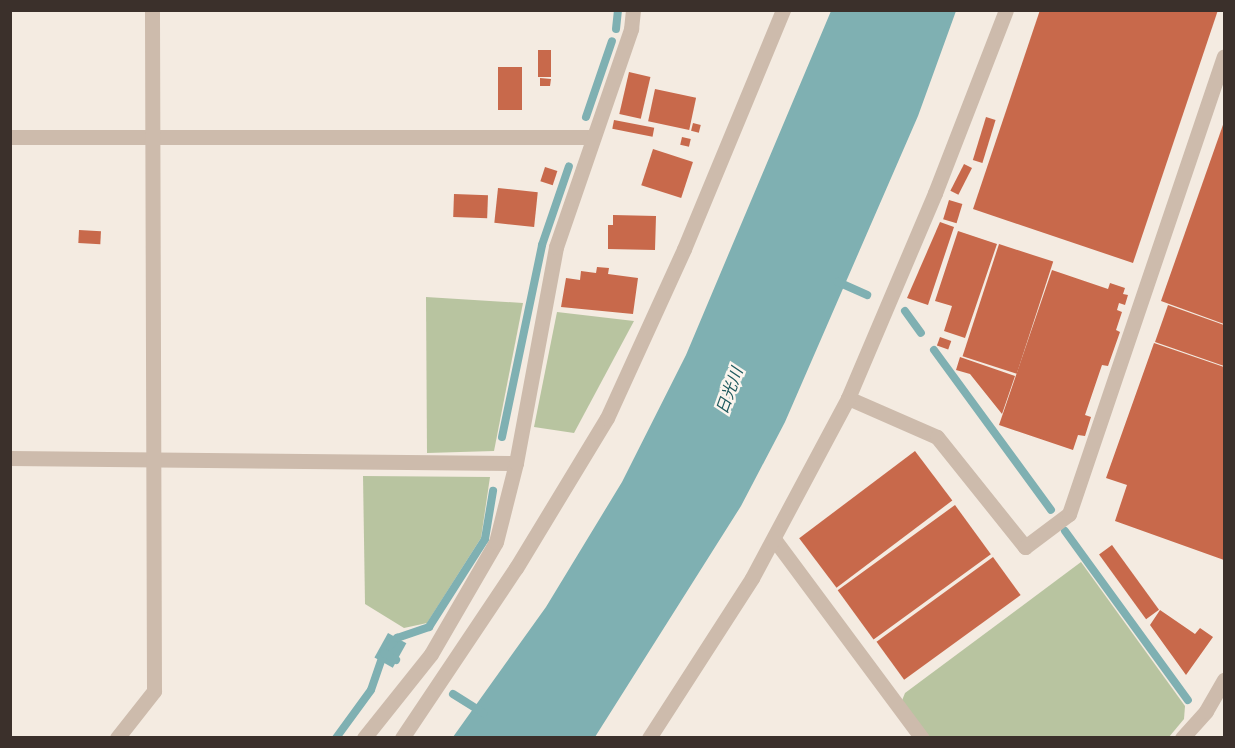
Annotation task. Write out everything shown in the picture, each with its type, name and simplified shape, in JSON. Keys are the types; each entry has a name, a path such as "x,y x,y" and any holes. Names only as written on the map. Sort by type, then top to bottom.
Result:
{"street":[{"path":"117,738 154,691 152,10"},
{"path":"364,738 431,654 496,542 516,463 556,247 631,29 633,10"},
{"path":"402,738 516,568 607,418 684,249 783,10"},
{"path":"649,738 774,539 848,398 957,140 1006,10"},
{"path":"848,398 937,436 1025,547 1069,514 1224,57"},
{"path":"10,137 593,138"},
{"path":"10,458 516,463"},
{"path":"774,539 922,738"},
{"path":"1182,738 1206,711 1224,680"}],"green space":[{"path":"426,297 523,303 494,451 427,453"},
{"path":"557,312 634,321 574,433 534,427"},
{"path":"363,476 490,477 481,538 427,623 404,628 365,604"},
{"path":"1081,562 1185,706 1184,719 1169,737 927,738 901,703 905,693"}],"water":[{"name":"日光川","path":"831,11 956,11 918,116 785,422 741,506 595,737 453,737 546,607 622,482 686,355"},
{"path":"388,633 406,643 393,668 374,657"}],"building":[{"path":"1040,10 1218,10 1133,263 973,209"},
{"path":"538,50 551,50 551,77 538,77"},
{"path":"498,67 522,67 522,110 498,110"},
{"path":"629,72 650,77 641,119 619,114"},
{"path":"540,78 551,79 550,86 540,86"},
{"path":"655,89 696,98 689,130 648,121"},
{"path":"986,117 996,120 982,163 973,160"},
{"path":"614,120 654,128 653,137 612,129"},
{"path":"1224,122 1224,324 1161,301"},
{"path":"693,123 701,125 699,133 691,131"},
{"path":"682,137 691,139 689,147 680,145"},
{"path":"653,149 693,162 681,198 641,185"},
{"path":"964,164 972,168 958,195 950,191"},
{"path":"545,167 557,171 553,185 540,181"},
{"path":"498,188 538,192 534,227 494,223"},
{"path":"454,194 488,195 487,218 453,217"},
{"path":"949,200 962,204 957,223 943,219"},
{"path":"613,215 656,216 655,250 608,249 608,225 613,225"},
{"path":"940,222 954,227 928,305 907,298"},
{"path":"79,230 101,231 100,244 78,243"},
{"path":"958,231 997,244 965,338 944,331 952,306 935,301"},
{"path":"999,244 1053,262 1017,374 963,356"},
{"path":"597,267 609,268 608,274 638,278 633,314 561,307 566,278 580,280 581,271 596,273"},
{"path":"1052,270 1108,289 1110,283 1125,288 1123,294 1128,295 1125,305 1119,303 1117,310 1122,312 1116,330 1120,332 1108,366 1102,365 1085,415 1091,417 1085,436 1078,435 1073,450 999,425"},
{"path":"1168,305 1224,325 1224,366 1155,342"},
{"path":"940,337 951,341 948,350 937,345"},
{"path":"1154,343 1224,367 1224,560 1115,521 1127,485 1106,478"},
{"path":"960,357 1015,376 1002,414 970,374 956,370"},
{"path":"915,451 952,501 837,588 799,538"},
{"path":"955,505 991,554 874,640 838,590"},
{"path":"1112,545 1159,610 1146,619 1099,554"},
{"path":"993,557 1021,595 904,680 877,642"},
{"path":"1160,610 1195,634 1200,628 1213,637 1186,675 1150,625"}],"waterway":[{"path":"616,29 618,10"},
{"path":"586,117 612,41"},
{"path":"502,437 542,245 569,166"},
{"path":"838,282 867,295"},
{"path":"905,311 921,333"},
{"path":"934,350 1051,510"},
{"path":"390,646 397,638 429,627 485,539 493,491"},
{"path":"1065,531 1188,700"},
{"path":"336,738 371,690 384,653 396,660"},
{"path":"453,694 483,713"}]}
